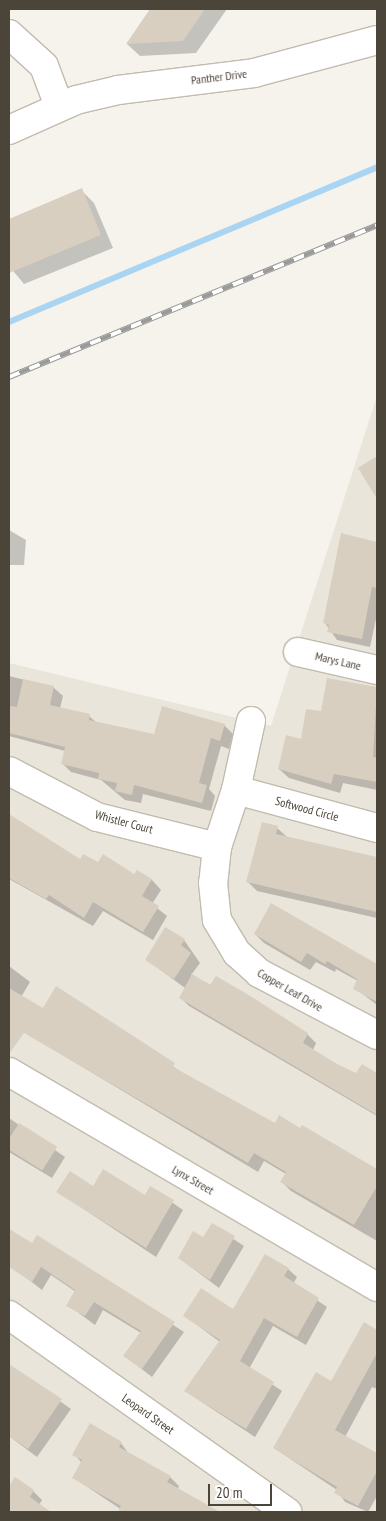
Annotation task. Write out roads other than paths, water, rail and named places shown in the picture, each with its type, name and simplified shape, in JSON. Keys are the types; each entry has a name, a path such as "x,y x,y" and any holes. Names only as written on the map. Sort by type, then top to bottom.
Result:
{"street":[{"path":"9,34 44,66 59,106"},
{"name":"Panther Drive","path":"9,130 59,106 118,90 254,73 377,40"},
{"name":"Marys Lane","path":"298,652 377,670"},
{"name":"Copper Leaf Drive","path":"251,721 236,790 217,847 213,882 217,920 237,953 258,973 377,1035"},
{"name":"Whistler Court","path":"9,771 97,817 217,847"},
{"name":"Softwood Circle","path":"236,790 377,828"},
{"name":"Lynx Street","path":"9,1072 377,1288"},
{"name":"Leopard Street","path":"9,1315 287,1512"}],"waterway":[{"path":"9,322 377,167"}],"railway":[{"path":"9,377 377,225"}]}
